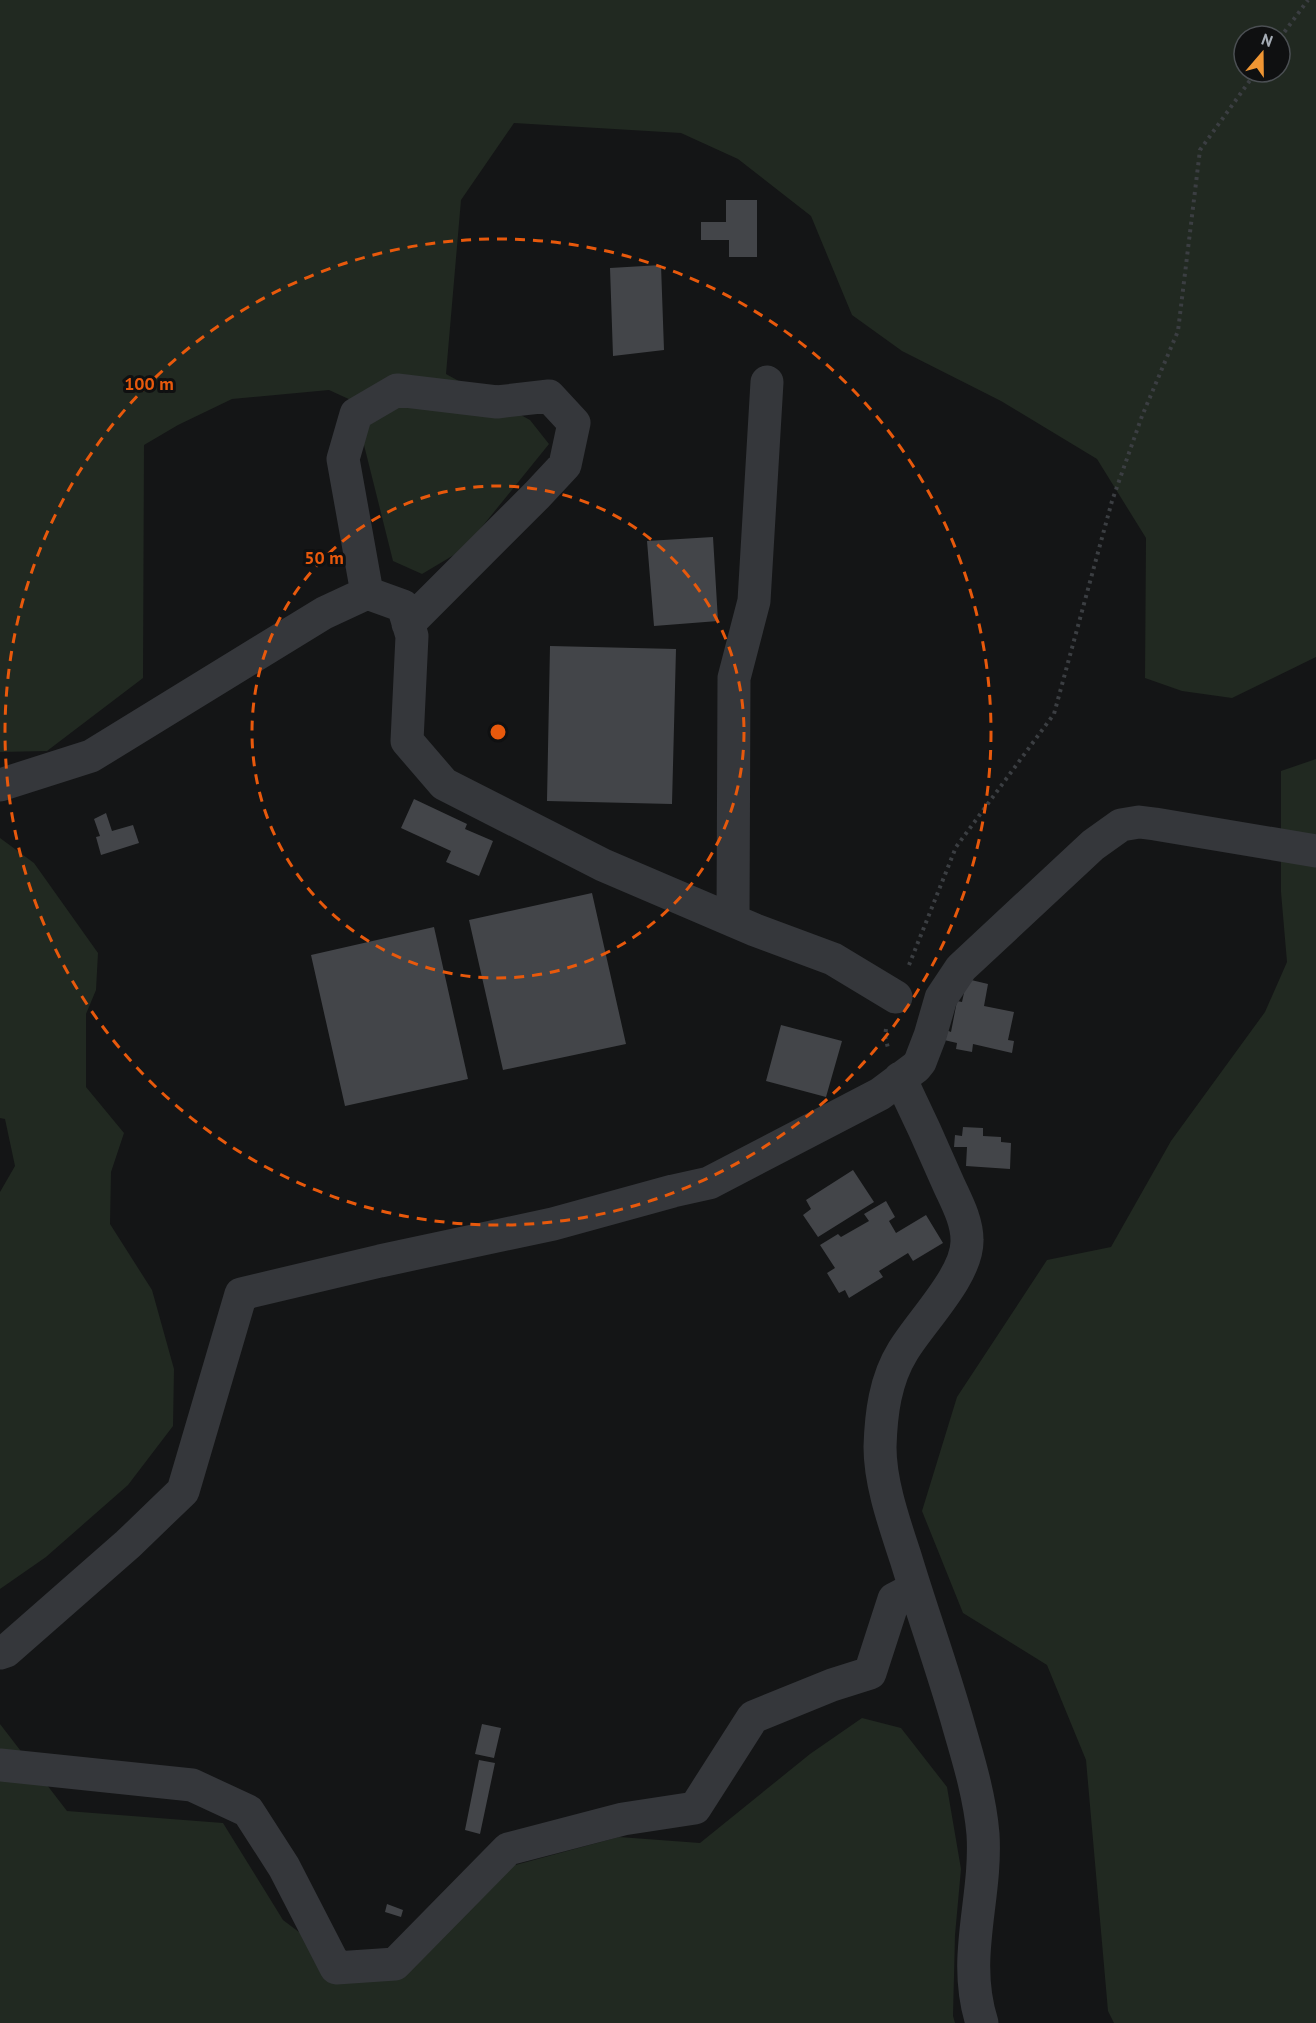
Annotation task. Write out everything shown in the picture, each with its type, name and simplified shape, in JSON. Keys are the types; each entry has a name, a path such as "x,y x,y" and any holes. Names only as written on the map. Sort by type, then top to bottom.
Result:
{"street":[{"path":"733,920 734,678 754,601 767,382"},
{"path":"367,593 343,459 356,414 397,390 497,402 549,396 574,423 565,465 408,624"},
{"path":"0,785 91,756 324,613 367,593 403,606 412,636 407,741 444,784 603,864 733,920 833,959 896,997"},
{"path":"0,1653 6,1651 128,1544 183,1491 241,1294 553,1224 710,1183 880,1094 920,1062 941,998 961,968 1093,845 1121,825 1139,822 1155,824 1316,851"},
{"path":"900,1078 962,1214 967,1239 965,1256 952,1282 901,1353 884,1397 880,1450 888,1501 972,1770 982,1832 984,1872 973,1975 982,2023"},
{"path":"0,1765 192,1785 248,1811 284,1867 336,1968 395,1964 508,1849 622,1819 694,1808 753,1718 832,1685 870,1673 894,1599 915,1588"}],"path":[{"path":"1290,24 1308,0"},
{"path":"900,1078 890,1058 885,1036 888,1015 956,847 1054,714 1112,501 1142,416 1178,331 1200,150 1247,84"}],"shaded area":[{"path":"0,0 1316,0 1316,657 1232,698 1182,691 1145,678 1146,538 1097,459 1001,401 902,351 852,315 811,216 738,159 681,133 514,123 461,200 446,374 530,420 549,444 464,549 422,574 393,561 353,401 329,390 232,399 178,425 144,445 143,678 47,751 0,752"},
{"path":"1316,759 1316,2023 1114,2023 1108,2011 1086,1760 1047,1665 963,1613 922,1511 957,1397 1047,1260 1111,1247 1171,1141 1265,1012 1287,962 1281,892 1281,771"},
{"path":"0,838 34,863 98,953 96,990 86,1014 86,1087 124,1133 111,1172 110,1224 152,1290 174,1369 173,1426 128,1485 46,1557 0,1589 0,1192 15,1166 5,1119 0,1118"},
{"path":"862,1718 901,1728 947,1787 961,1869 955,1935 953,2016 955,2023 0,2023 0,1724 67,1811 223,1823 283,1920 335,1959 411,1953 504,1868 619,1837 700,1843 810,1754"}],"building":[{"path":"726,200 757,200 757,257 729,257 729,240 701,240 701,222 726,222"},
{"path":"661,265 664,350 613,356 610,268"},
{"path":"713,537 718,621 654,626 647,541"},
{"path":"550,646 676,649 672,804 547,801"},
{"path":"414,799 467,824 465,829 493,841 479,876 446,862 451,851 401,828"},
{"path":"106,813 112,831 133,825 139,843 101,855 96,837 100,836 94,819"},
{"path":"592,893 626,1044 503,1070 469,920"},
{"path":"434,927 468,1079 345,1106 311,955"},
{"path":"967,979 988,984 984,1006 1014,1012 1008,1040 1014,1041 1012,1053 973,1044 972,1052 956,1049 957,1043 944,1040 946,1030 951,1032 957,1001 962,1002"},
{"path":"781,1025 842,1041 826,1097 766,1081"},
{"path":"963,1127 983,1128 983,1136 1001,1137 1001,1142 1011,1143 1010,1169 966,1166 967,1147 954,1147 955,1135 962,1136"},
{"path":"853,1170 874,1202 818,1237 803,1215 811,1209 806,1200"},
{"path":"886,1201 895,1217 889,1221 896,1233 926,1215 943,1243 913,1261 908,1253 879,1271 883,1277 849,1298 845,1290 839,1293 827,1273 835,1268 820,1245 838,1234 841,1237 869,1221 864,1214"},
{"path":"482,1724 501,1728 494,1758 475,1754"},
{"path":"479,1760 495,1763 480,1834 465,1830"},
{"path":"387,1904 403,1910 401,1917 385,1912"}]}
